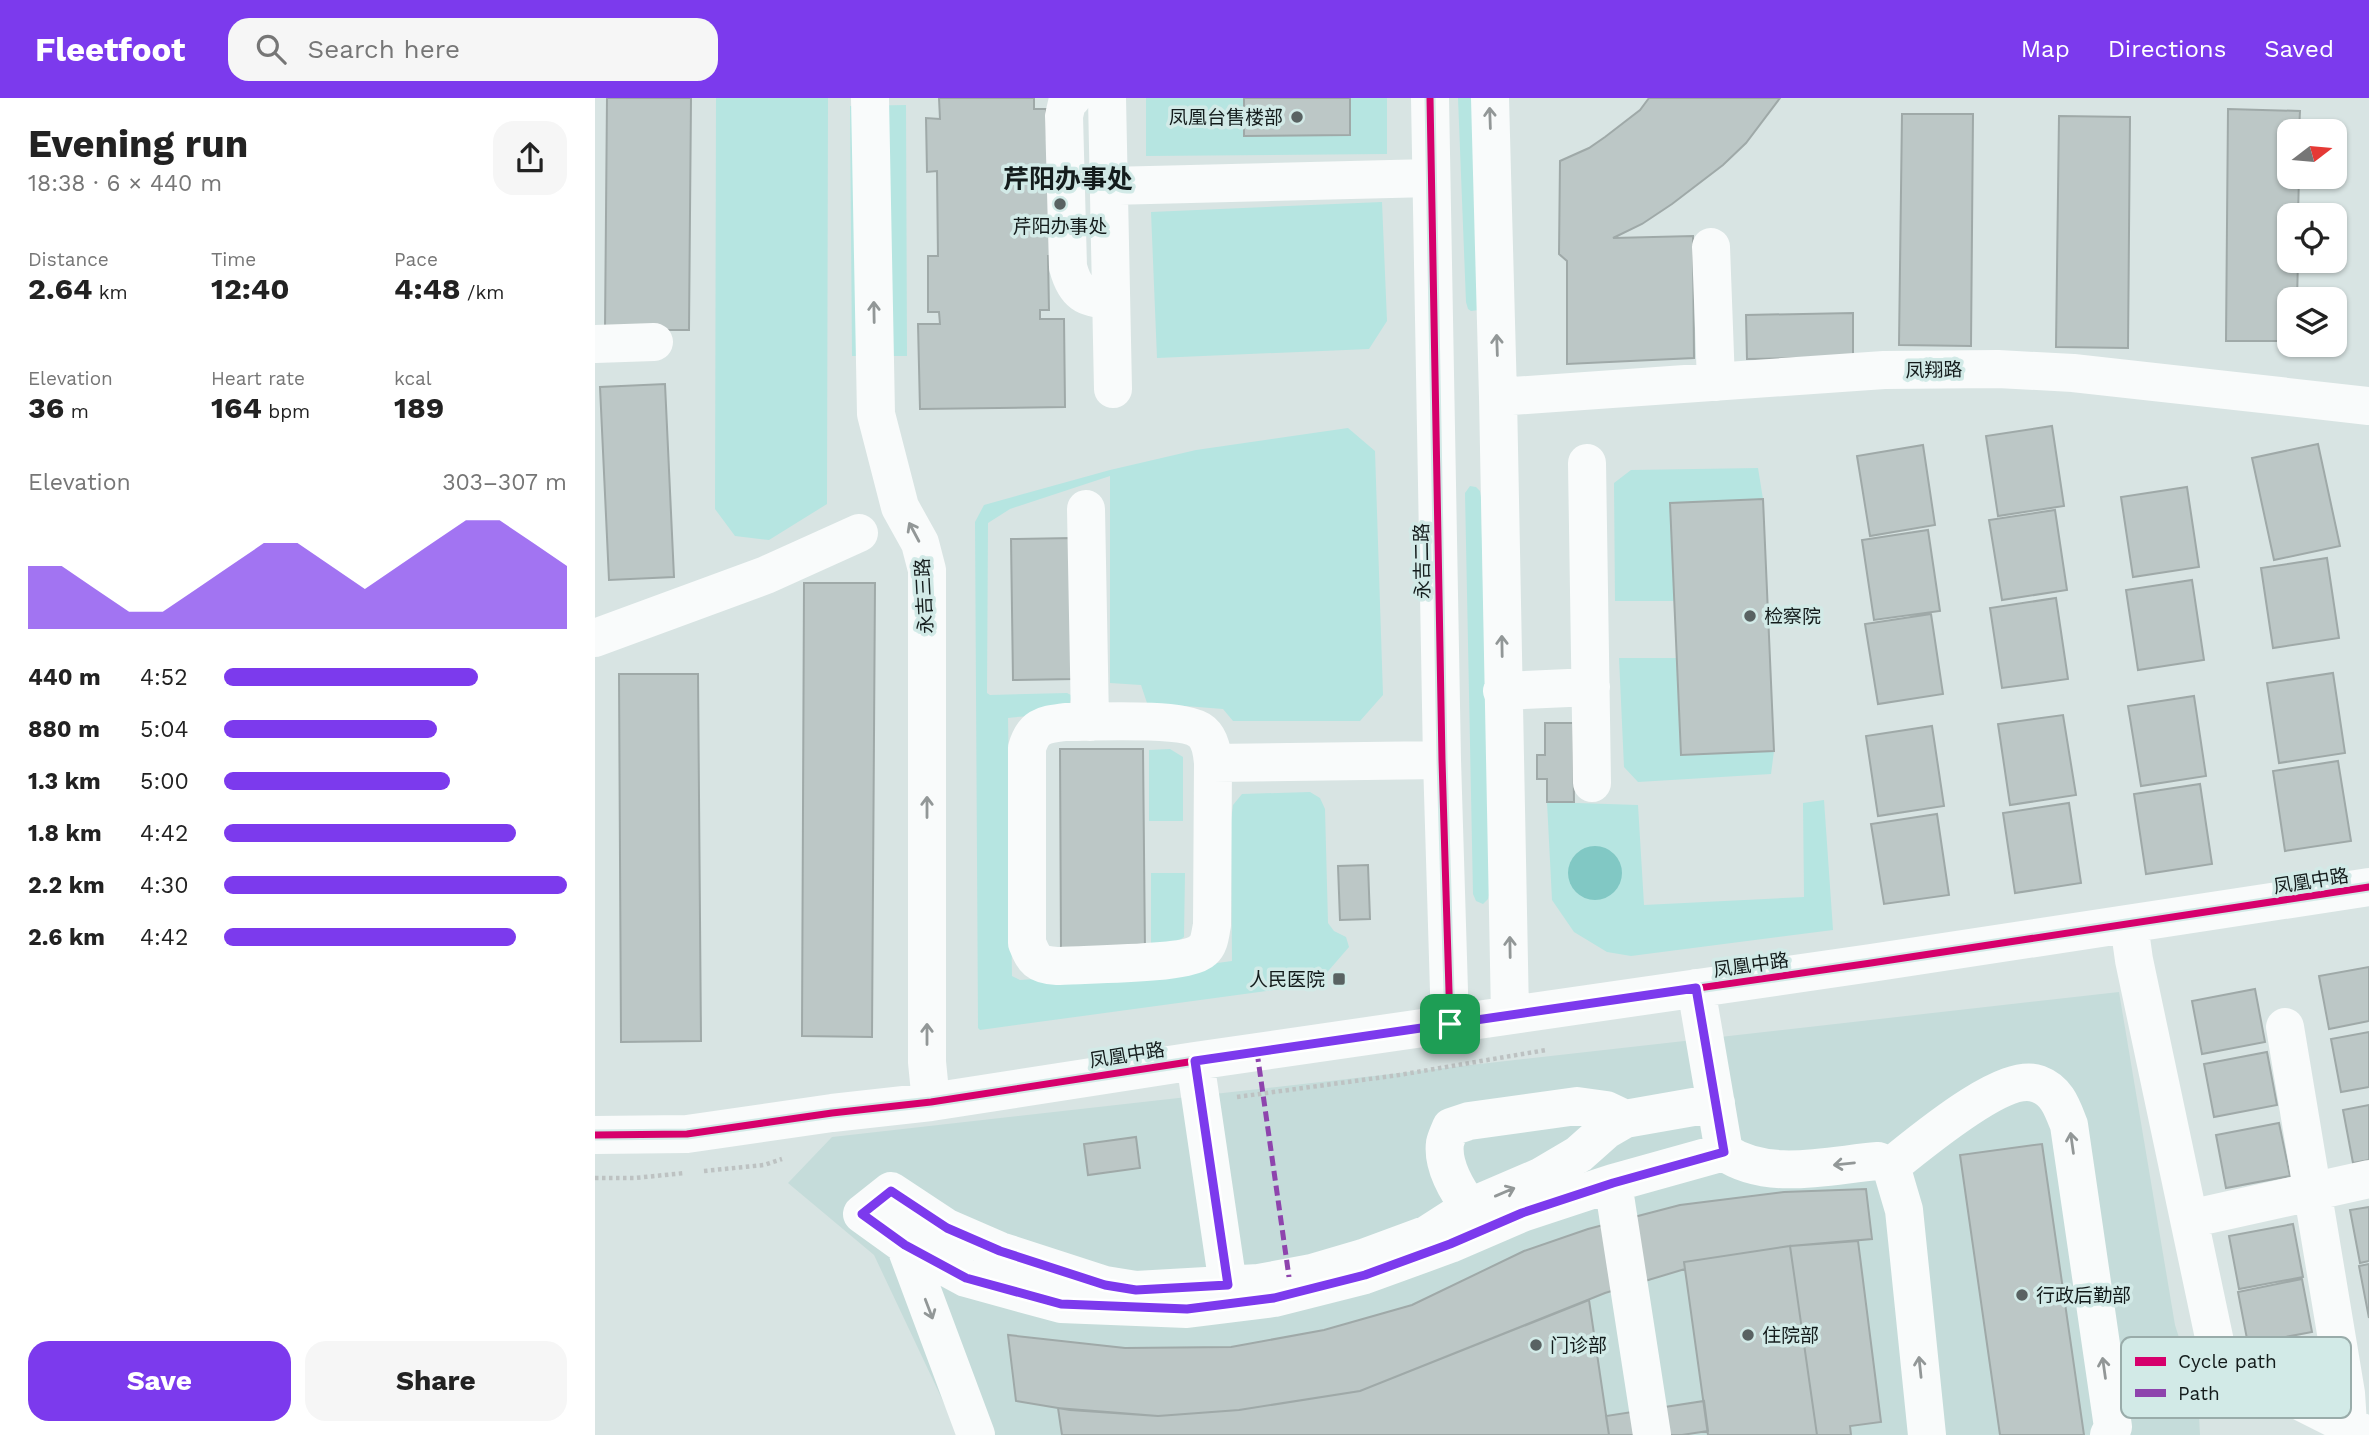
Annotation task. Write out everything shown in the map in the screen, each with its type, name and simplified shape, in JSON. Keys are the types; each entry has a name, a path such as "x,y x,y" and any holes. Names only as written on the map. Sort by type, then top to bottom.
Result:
{"street":[{"name":"永吉三路","path":"870,98 876,414 901,507 920,543 927,570 927,1048 931,1102"},
{"path":"1072,98 1067,103 1064,116 1068,267 1072,282 1080,291 1092,299 1111,300"},
{"path":"1107,98 1113,389"},
{"name":"永吉二路","path":"1430,98 1442,760 1450,1024"},
{"path":"1489,98 1498,397 1510,1015"},
{"path":"1109,186 1431,178"},
{"path":"1711,247 1716,382"},
{"path":"595,344 654,342"},
{"name":"凤翔路","path":"1498,397 1884,370 1998,369 2073,373 2369,406"},
{"path":"1587,463 1593,783"},
{"path":"1086,509 1090,722"},
{"path":"595,638 766,575 859,533"},
{"path":"1502,691 1591,687"},
{"path":"1090,722 1171,723 1194,727 1208,740 1213,763 1212,925 1209,944 1202,953 1177,960 1045,965 1037,962 1032,955 1027,943 1027,748 1036,729 1047,725 1090,722"},
{"path":"1213,763 1442,760"},
{"name":"凤凰中路","path":"595,1135 687,1134 931,1102 2369,887"},
{"path":"2129,925 2134,960 2214,1337"},
{"path":"1696,988 1724,1152 1736,1161 1780,1170 1878,1161 1891,1166"},
{"path":"2285,1027 2336,1337"},
{"path":"1195,1061 1244,1284"},
{"path":"1891,1166 1969,1107 2008,1085 2037,1083 2059,1098 2071,1138 2113,1427 2109,1435"},
{"path":"1716,1104 1625,1119 1606,1130 1579,1154 1540,1177 1470,1207 1427,1234 1312,1273 1244,1284 1136,1290 1105,1285 1000,1251 947,1228 891,1191 862,1214 905,1245 966,1278 1061,1304 1187,1309 1274,1298 1365,1275 1450,1244 1522,1213 1613,1183 1724,1152"},
{"path":"1470,1207 1461,1196 1449,1171 1445,1145 1451,1127 1469,1121 1577,1106 1607,1110 1625,1119"},
{"path":"1891,1166 1904,1210 1927,1435"},
{"path":"2189,1219 2369,1179"},
{"path":"1613,1183 1652,1435"},
{"path":"905,1245 977,1435"},
{"path":"2351,1410 2357,1430"},
{"path":"2333,1418 2357,1430"}],"shaded area":[{"path":"716,98 828,98 827,504 769,540 735,536 715,509"},
{"path":"1146,98 1387,98 1387,154 1146,156"},
{"path":"1458,98 1475,98 1479,310 1471,311 1466,302"},
{"path":"906,105 907,356 852,356 850,106"},
{"path":"1382,202 1387,321 1369,349 1157,358 1151,212"},
{"path":"1348,428 1375,451 1383,695 1360,721 1233,721 1223,709 1147,703 1141,685 1110,683 1110,476 1010,509 988,523 987,693 1071,695 1070,703 1057,712 1008,718 1012,976 1020,980 1173,969 1232,961 1231,820 1233,805 1242,794 1310,792 1320,798 1325,809 1328,923 1334,931 1346,937 1349,947 1317,984 980,1030 975,522 984,505 1110,470 1196,450"},
{"path":"1758,468 1763,499 1671,503 1674,601 1615,601 1614,483 1631,470"},
{"path":"1470,486 1480,491 1481,497 1490,891 1483,904 1476,901 1473,894 1465,493"},
{"path":"1619,658 1677,658 1681,755 1774,751 1771,774 1638,782 1624,767"},
{"path":"1170,749 1183,757 1183,821 1149,821 1149,750"},
{"path":"1824,800 1833,930 1631,956 1607,952 1574,932 1552,900 1547,802 1638,805 1644,905 1804,897 1803,803"},
{"path":"1595,846 1614,854 1622,873 1614,892 1595,900 1576,892 1568,873 1576,854"},
{"path":"1151,873 1185,873 1184,937 1172,945 1151,945"},
{"path":"2119,992 2179,1337 2121,1337 2121,1418 2199,1418 2200,1435 959,1435 874,1255 788,1183 832,1137"}],"building":[{"path":"607,98 691,98 689,330 605,330"},
{"path":"939,98 1034,98 1034,109 1046,109 1047,140 1084,256 1048,256 1049,310 1040,310 1040,319 1064,319 1065,407 920,409 918,324 940,324 939,312 928,312 928,256 938,256 937,171 927,172 926,118 940,119"},
{"name":"凤凰台售楼部","path":"1244,98 1350,98 1350,135 1244,136"},
{"path":"1649,98 1780,98 1746,143 1723,165 1642,224 1613,238 1693,236 1694,358 1567,364 1567,261 1559,254 1560,161 1589,148 1605,137 1640,110"},
{"path":"2228,109 2300,111 2300,119 2277,119 2277,189 2299,189 2298,203 2277,203 2277,273 2298,273 2297,287 2277,287 2277,341 2226,341"},
{"path":"1902,114 1973,114 1971,346 1899,345"},
{"path":"2059,116 2130,117 2128,348 2056,347"},
{"path":"1853,313 1853,357 1747,359 1746,315"},
{"path":"665,384 674,577 609,580 600,387"},
{"path":"2052,426 2064,506 1998,516 1986,436"},
{"path":"2318,444 2340,546 2274,560 2252,458"},
{"path":"1923,445 1935,525 1870,536 1857,456"},
{"path":"2187,487 2199,567 2133,577 2121,497"},
{"path":"1763,499 1774,751 1681,755 1670,503"},
{"path":"2055,510 2067,590 2002,600 1989,520"},
{"path":"1928,530 1940,611 1874,620 1862,540"},
{"path":"1072,538 1074,679 1013,680 1011,539"},
{"path":"2327,558 2339,638 2273,648 2261,568"},
{"path":"2192,580 2204,660 2138,670 2126,590"},
{"path":"804,583 875,583 872,1037 802,1036"},
{"path":"2056,598 2068,679 2002,688 1990,608"},
{"path":"1931,614 1943,694 1878,704 1865,624"},
{"path":"2333,673 2345,753 2279,763 2267,683"},
{"path":"619,674 698,674 701,1041 621,1042"},
{"path":"2194,696 2206,776 2141,786 2128,706"},
{"path":"2063,715 2076,795 2010,805 1998,724"},
{"path":"1545,723 1573,723 1574,802 1547,802 1547,779 1537,779 1537,755 1545,755"},
{"path":"1932,726 1944,806 1878,816 1866,736"},
{"path":"1060,749 1143,749 1145,954 1061,954"},
{"path":"2338,761 2351,841 2285,851 2273,771"},
{"path":"2200,784 2212,864 2146,874 2134,794"},
{"path":"2069,803 2081,883 2015,893 2003,813"},
{"path":"1937,814 1949,895 1884,904 1871,824"},
{"path":"1368,865 1370,919 1340,920 1338,866"},
{"path":"2369,967 2369,1021 2329,1029 2319,976"},
{"path":"2255,989 2265,1042 2202,1054 2192,1001"},
{"path":"2369,1032 2369,1087 2341,1092 2331,1039"},
{"path":"2267,1052 2277,1105 2214,1117 2204,1064"},
{"path":"2369,1105 2369,1160 2353,1163 2343,1110"},
{"path":"2279,1123 2290,1176 2226,1188 2216,1135"},
{"path":"1136,1137 1140,1168 1088,1175 1084,1144"},
{"name":"行政后勤部","path":"2042,1144 2084,1435 2000,1435 1960,1155"},
{"path":"1866,1189 1872,1239 1790,1246 1684,1262 1685,1269 1605,1293 1360,1391 1239,1410 1158,1416 1070,1410 1016,1401 1008,1335 1125,1348 1231,1347 1324,1330 1412,1305 1524,1251 1588,1229 1680,1205 1784,1192"},
{"path":"2369,1207 2369,1261 2360,1263 2350,1210"},
{"path":"2293,1224 2303,1277 2239,1289 2229,1236"},
{"path":"1858,1241 1881,1422 1850,1426 1851,1435 1817,1435 1790,1246"},
{"name":"住院部","path":"1790,1246 1817,1435 1708,1435 1684,1262"},
{"path":"2369,1264 2369,1318 2359,1266"},
{"path":"2302,1279 2312,1332 2285,1337 2247,1337 2238,1292"},
{"name":"门诊部","path":"1589,1300 1609,1435 1062,1435 1058,1408 1158,1416 1239,1410 1360,1391"},
{"path":"1704,1401 1708,1431 1682,1435 1609,1435 1606,1416"}],"marked path":[{"path":"1257,1052 1289,1277"}],"cycle path":[{"path":"1430,98 1442,760 1450,1024"},
{"path":"595,1135 687,1134 931,1102 2369,887"}],"place":[{"name":"凤凰台售楼部","path":"1297,117"},
{"name":"芹阳办事处","path":"1060,204"},
{"name":"检察院","path":"1750,616"},
{"name":"人民医院","path":"1339,979"},
{"name":"行政后勤部","path":"2022,1295"},
{"name":"住院部","path":"1748,1335"},
{"name":"门诊部","path":"1536,1345"}],"district":[{"name":"芹阳办事处","path":"1068,179"}],"route":[{"path":"1696,988 1724,1152 1613,1183 1522,1213 1450,1244 1365,1275 1274,1298 1187,1309 1061,1304 966,1278 905,1245 862,1214 891,1191 947,1228 1000,1251 1105,1285 1136,1290 1228,1285 1195,1061 1450,1024 1696,988"}]}
